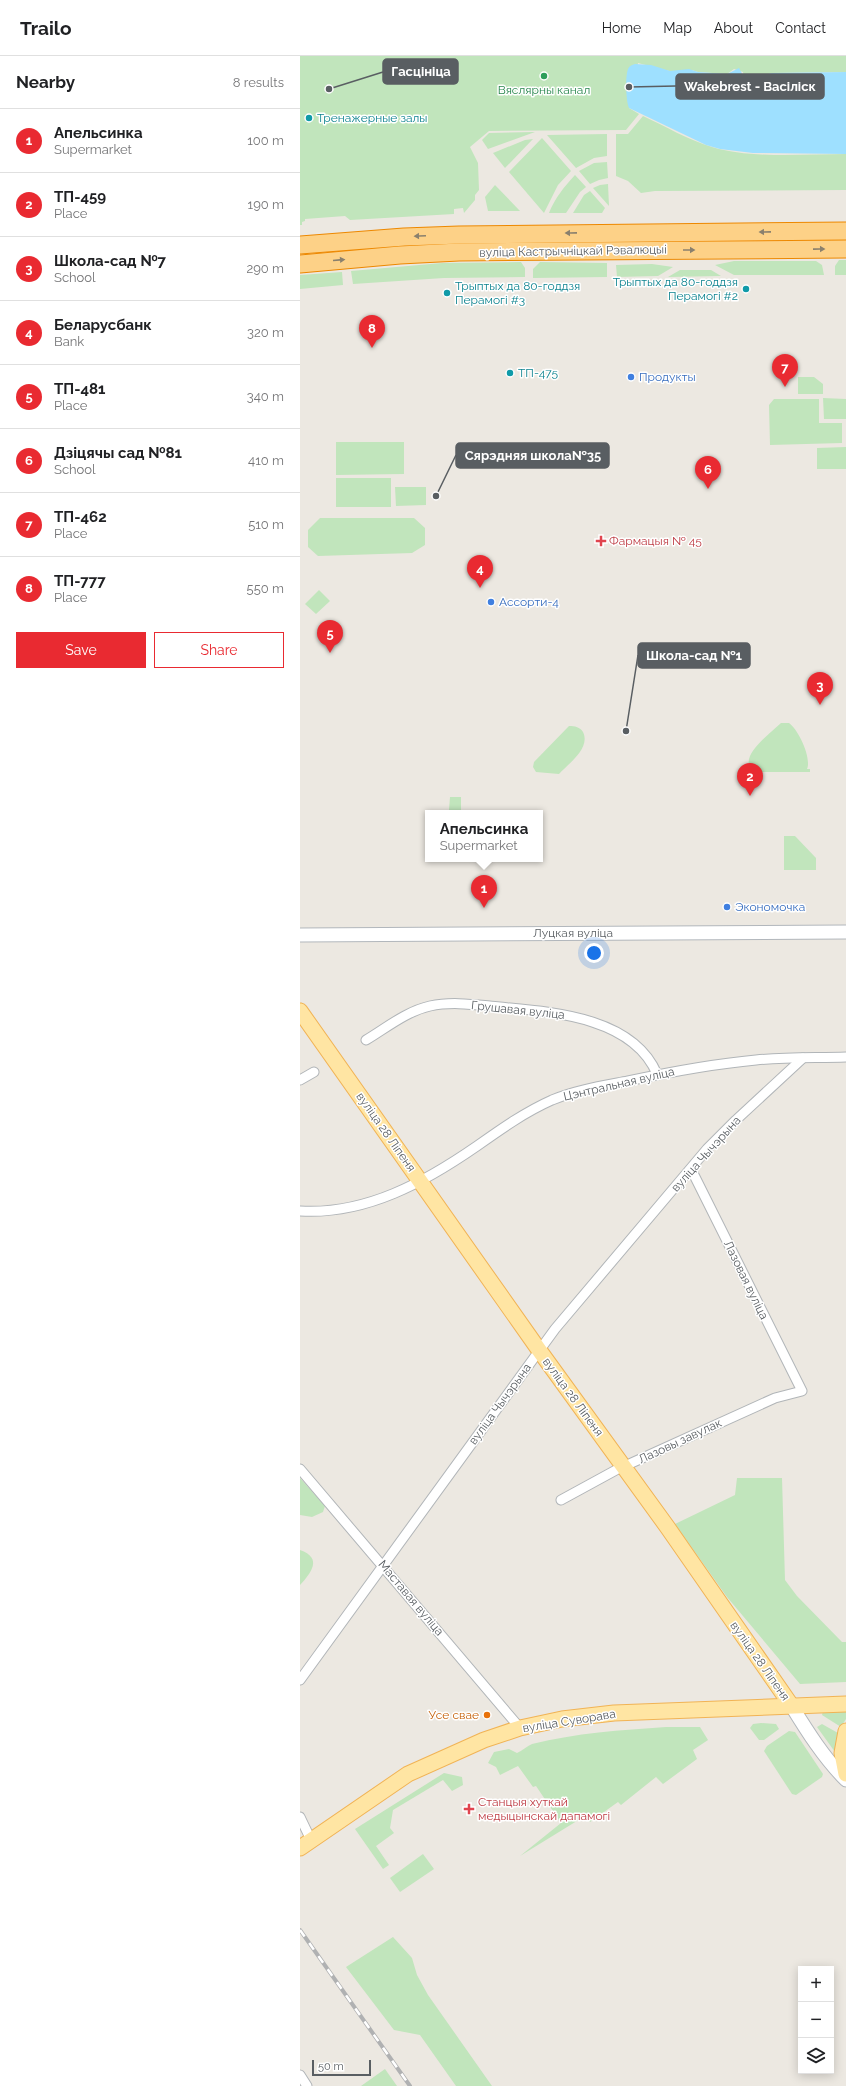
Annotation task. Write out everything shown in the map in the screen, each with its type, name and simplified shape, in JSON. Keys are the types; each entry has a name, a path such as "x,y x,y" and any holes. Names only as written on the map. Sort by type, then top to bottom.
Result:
{"highway":[{"name":"вуліца Кастрычніцкай Рэвалюцыі","path":"300,246 404,237 593,233 846,231"},
{"path":"593,233 594,251"},
{"path":"624,233 624,250"},
{"name":"вуліца Кастрычніцкай Рэвалюцыі","path":"300,264 400,255 624,250 846,249"}],"main road":[{"name":"Луцкая вуліца","path":"300,935 846,932"},
{"name":"вуліца 28 Ліпеня","path":"300,1011 417,1183 620,1468 759,1670 791,1705"},
{"name":"вуліца 28 Ліпеня","path":"300,1025 417,1183"},
{"name":"вуліца Суворава","path":"306,1844 408,1774 484,1740 520,1728 562,1719 614,1712 846,1704"},
{"path":"791,1705 806,1729 837,1771 846,1780"},
{"path":"846,1731 842,1753 846,1774"}],"street":[{"name":"Грушавая вуліца","path":"366,1040 414,1012 430,1006 462,1004 533,1011 577,1017 612,1030 643,1052 657,1074"},
{"name":"Цэнтральная вуліца","path":"300,1211 329,1211 353,1207 378,1200 417,1183 446,1167 518,1118 553,1100 572,1093 657,1074 740,1062 846,1057"},
{"name":"вуліца Чычэрына","path":"300,1680 382,1564 565,1317 691,1169 736,1120 803,1058"},
{"path":"300,1080 314,1072"},
{"name":"Лазовая вуліца","path":"691,1169 802,1391"},
{"name":"Лазовы завулак","path":"562,1500 620,1468 774,1398 802,1391"},
{"name":"Маставая вуліца","path":"300,1469 520,1728"},
{"path":"300,1817 306,1844"},
{"path":"300,2075 308,2086"}],"green space":[{"path":"300,56 846,56 846,72 772,73 756,77 744,77 743,72 734,69 727,74 698,72 692,70 673,72 638,63 629,108 639,114 626,130 489,131 470,147 478,163 479,190 475,195 475,200 464,213 463,208 454,209 454,214 350,220 345,216 305,219 305,221 302,222 302,225 300,225"},
{"path":"643,116 694,141 727,151 778,155 846,154 846,190 655,191 641,193 628,181 616,176 616,134 628,134"},
{"path":"535,132 488,149 482,140 489,133"},
{"path":"607,134 607,156 594,158 576,168 547,135"},
{"path":"542,138 571,171 558,185 544,213 509,172"},
{"path":"533,139 505,168 493,153 525,140"},
{"path":"607,162 608,178 590,184 579,171 594,163"},
{"path":"575,175 586,187 580,192 566,213 549,213 560,193"},
{"path":"608,184 609,206 593,188"},
{"path":"495,185 520,211 488,211 485,197"},
{"path":"590,191 605,208 602,213 573,213 584,195"},
{"path":"839,260 846,260 846,275 835,275 835,266"},
{"path":"734,261 816,261 822,265 824,275 734,275 715,265"},
{"path":"521,262 525,268 525,277 444,278 353,284 351,271 442,263"},
{"path":"540,262 607,263 607,277 533,278 533,269"},
{"path":"652,264 673,267 658,276 617,277 616,265"},
{"path":"680,270 711,270 721,276 668,277"},
{"path":"342,272 343,285 300,289 300,275"},
{"path":"798,377 814,377 823,384 823,394 798,394"},
{"path":"823,398 846,399 846,419 824,419"},
{"path":"774,399 819,399 819,423 842,423 842,443 770,445 769,405"},
{"path":"336,442 404,442 404,474 336,475"},
{"path":"846,447 846,469 817,469 817,448"},
{"path":"336,478 391,478 391,507 336,507"},
{"path":"395,487 426,487 426,505 396,506"},
{"path":"320,518 414,518 425,528 425,545 412,553 318,556 308,547 308,530"},
{"path":"319,590 330,601 316,614 305,604"},
{"path":"781,723 789,723 793,726 800,737 808,758 807,769 810,769 810,772 755,772 750,767 749,760 751,753 763,739"},
{"path":"569,726 577,727 583,732 585,738 581,750 573,761 559,774 536,772 533,767 534,762"},
{"path":"450,797 461,797 461,810 449,810"},
{"path":"784,836 795,836 816,858 816,870 784,870"},
{"path":"300,1478 325,1506 323,1512 312,1517 300,1515"},
{"path":"737,1478 782,1478 785,1580 797,1596 842,1642 846,1642 846,1682 800,1684 727,1597 675,1524 735,1495"},
{"path":"300,1550 307,1553 311,1557 313,1566 308,1576 300,1585"},
{"path":"823,1711 846,1711 846,1719 841,1727 822,1715"},
{"path":"753,1724 776,1724 779,1729 764,1740 759,1740 750,1728"},
{"path":"822,1724 838,1733 835,1752 817,1727"},
{"path":"666,1727 700,1727 708,1740 693,1750 697,1759 663,1784 656,1777 621,1805 618,1802 590,1822 585,1816 520,1856 561,1823 536,1786 533,1787 518,1766 500,1775 496,1767 488,1763 494,1752 509,1749 517,1753 532,1744 549,1740 615,1731"},
{"path":"789,1731 795,1732 823,1774 822,1777 796,1795 792,1794 764,1751 767,1746"},
{"path":"444,1773 462,1777 463,1785 452,1791 443,1780 393,1810 390,1828 394,1833 376,1846 389,1865 383,1869 355,1829"},
{"path":"423,1854 434,1869 400,1892 390,1878"},
{"path":"393,1937 412,1958 417,1975 428,1995 492,2086 456,2086 420,2035 394,2030 346,1967"},
{"path":"385,2069 397,2086 361,2086"}],"water":[{"path":"635,64 651,65 670,71 689,69 698,72 727,74 739,68 744,77 756,77 772,73 846,72 846,154 753,153 720,149 706,145 629,108 626,78 629,67"}],"railway":[{"path":"300,1930 410,2086"}],"place":[{"name":"Вяслярны канал","path":"544,76"},
{"name":"Wakebrest - Васіліск","path":"629,87"},
{"name":"Гасцініца","path":"329,89"},
{"name":"Тренажерные залы","path":"309,118"},
{"name":"Трыптых да 80-годдзя Перамогі #2","path":"746,289"},
{"name":"Трыптых да 80-годдзя Перамогі #3","path":"447,293"},
{"name":"ТП-777","path":"372,348"},
{"name":"ТП-475","path":"510,373"},
{"name":"Продукты","path":"631,377"},
{"name":"ТП-462","path":"785,387"},
{"name":"Дзіцячы сад №81","path":"708,489"},
{"name":"Сярэдняя школа№35","path":"436,496"},
{"name":"Фармацыя № 45","path":"601,541"},
{"name":"Беларусбанк","path":"480,588"},
{"name":"Ассорти-4","path":"491,602"},
{"name":"ТП-481","path":"330,653"},
{"name":"Школа-сад №7","path":"820,705"},
{"name":"Школа-сад №1","path":"626,731"},
{"name":"ТП-459","path":"750,796"},
{"name":"Экономочка","path":"727,907"},
{"name":"Апельсинка","path":"484,908"},
{"name":"Усе свае","path":"487,1715"},
{"name":"Станцыя хуткай медыцынскай дапамогі","path":"469,1809"}]}
